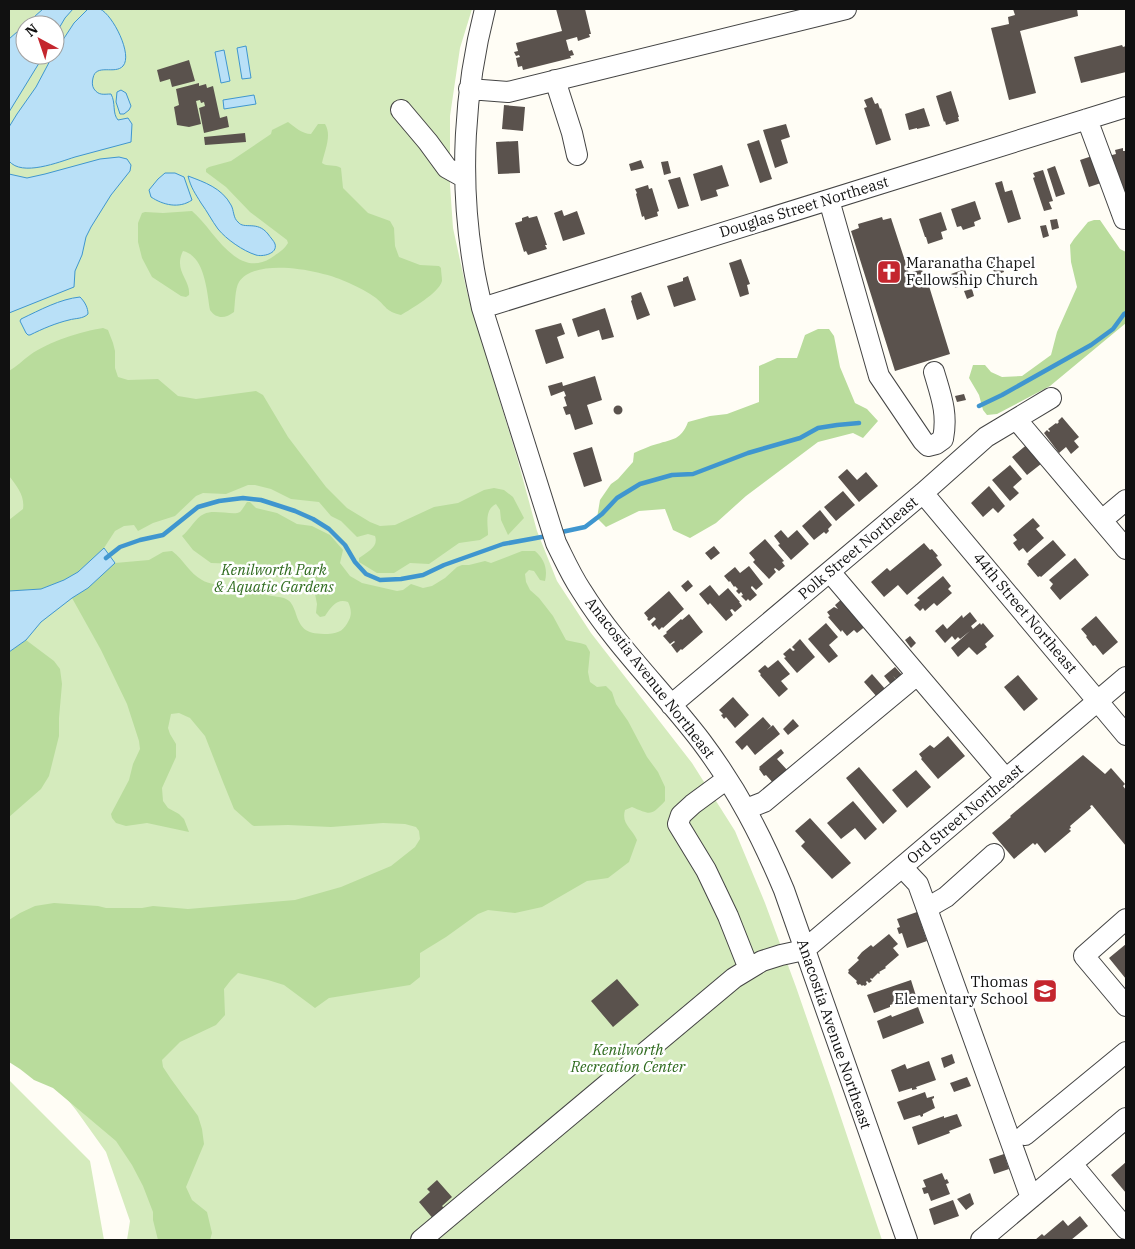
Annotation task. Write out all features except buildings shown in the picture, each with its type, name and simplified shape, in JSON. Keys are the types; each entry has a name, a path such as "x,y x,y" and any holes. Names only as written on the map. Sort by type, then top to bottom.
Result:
{"street":[{"name":"Anacostia Avenue Northeast","path":"485,9 469,89 465,178 470,248 482,308 556,543 591,606 618,642 699,740 727,779 746,810 768,853 784,890 907,1240"},
{"path":"469,89 508,92 846,9"},
{"path":"555,80 578,155"},
{"name":"Douglas Street Northeast","path":"482,308 1126,107"},
{"path":"401,110 447,168 465,178"},
{"path":"1087,119 1124,219 1126,219"},
{"path":"829,200 878,376 928,446 944,439 945,429 944,404 934,372"},
{"name":"Polk Street Northeast","path":"671,705 923,493 986,437 1051,398"},
{"path":"1016,418 1126,549"},
{"name":"44th Street Northeast","path":"923,493 1126,735"},
{"path":"1102,520 1126,500"},
{"path":"830,572 1006,780"},
{"path":"746,810 764,802 917,675"},
{"name":"Ord Street Northeast","path":"804,950 1126,678"},
{"path":"727,779 681,815 678,824 706,870 728,916 749,969"},
{"path":"927,908 946,897 994,854"},
{"path":"902,867 918,884 1031,1198"},
{"path":"1126,919 1084,956 1126,1006"},
{"path":"421,1240 734,978 762,961 804,950"},
{"path":"1025,1135 1126,1052"},
{"path":"981,1240 1126,1118"},
{"path":"1072,1164 1126,1229"}],"green space":[{"name":"Kenilworth Park & Aquatic Gardens","path":"9,9 472,9 460,48 450,116 450,185 453,228 467,292 537,531 557,581 591,633 692,763 735,831 765,903 796,987 882,1240 127,1240 130,1221 106,1152 55,1084 9,1057"},
{"path":"288,122 308,134 311,134 318,124 325,124 328,138 322,163 341,168 343,188 368,213 390,221 394,228 395,246 399,257 420,265 439,266 441,268 442,281 436,291 401,315 389,310 376,298 356,286 338,278 292,268 275,268 248,274 239,282 234,312 228,316 219,317 210,310 204,276 196,260 190,254 183,251 180,258 181,270 189,290 189,295 186,297 181,296 152,277 142,258 138,242 138,223 142,213 145,212 192,211 226,249 236,257 247,262 258,263 271,258 285,248 288,243 287,240 250,212 226,187 206,172 206,169 231,161 271,134 272,130"},
{"path":"1100,220 1120,249 1126,252 1126,323 1050,386 997,414 987,415 983,410 979,395 969,378 973,365 985,365 991,372 1002,377 1022,376 1051,355 1057,332 1077,287 1071,262 1070,245 1088,222"},
{"path":"103,328 108,330 113,343 115,368 118,377 128,380 158,379 178,396 196,399 256,391 263,395 288,437 326,487 347,508 370,522 380,526 395,525 434,507 458,503 484,490 494,488 504,490 513,497 524,518 508,535 501,520 500,510 496,504 488,514 488,535 480,540 459,543 429,564 410,563 394,573 377,573 359,562 359,558 374,546 375,536 368,534 357,537 341,521 331,516 319,502 291,499 271,489 248,485 226,494 203,493 196,496 175,516 153,523 138,531 134,525 124,526 115,531 104,548 78,572 64,580 41,589 9,591 9,520 23,509 23,500 20,491 9,476 9,371 37,350 75,334"},
{"path":"818,329 829,329 834,336 840,367 855,403 867,409 878,421 863,438 853,433 818,442 746,496 716,523 690,538 673,530 665,509 639,511 606,527 597,518 600,500 611,484 633,462 634,453 676,438 688,422 727,414 759,402 759,366 777,358 797,358 805,335"},
{"path":"247,502 250,502 256,508 277,513 297,524 312,526 330,535 343,550 340,563 350,576 362,583 397,591 403,590 411,584 423,588 432,586 462,565 485,561 491,563 522,551 535,551 541,557 546,576 545,581 540,580 534,571 529,570 525,574 530,590 553,616 566,640 586,645 590,652 588,672 590,682 597,687 606,686 612,692 616,704 658,772 665,787 665,801 650,813 632,807 625,810 624,819 637,840 629,862 608,878 587,881 542,907 515,913 488,910 478,914 420,953 420,977 410,985 329,998 315,1008 284,985 238,973 224,989 225,1015 216,1025 180,1042 162,1060 163,1067 198,1116 202,1129 204,1144 186,1187 192,1200 207,1212 212,1233 210,1240 158,1240 153,1212 143,1186 116,1141 53,1088 34,1080 9,1062 9,920 35,906 54,903 106,908 142,908 153,906 188,909 295,900 341,887 391,866 415,847 420,839 419,831 416,827 405,824 383,823 331,827 252,825 234,809 205,736 190,718 179,713 171,714 168,728 176,744 176,757 162,788 163,801 168,808 184,819 189,832 147,823 126,826 116,823 112,818 111,814 129,780 133,764 140,749 139,741 127,704 101,650 72,598 88,588 115,563 149,560 163,552 172,551 194,574 208,583 251,586 269,596 282,597 288,600 291,602 300,623 310,632 321,634 336,633 343,629 351,616 348,602 341,601 337,602 325,616 320,617 316,613 315,594 300,582 274,576 240,564 211,563 193,550 182,536 204,514 213,512 237,513 241,511"},
{"path":"26,640 54,661 60,669 62,684 59,736 49,776 41,789 9,817 9,652"},
{"path":"9,1080 90,1161 104,1240 9,1240"}],"water":[{"path":"43,9 73,9 65,18 65,15 36,15"},
{"path":"88,9 100,9 116,27 124,45 125,61 123,66 115,70 98,71 93,78 92,84 98,93 111,94 118,120 128,118 132,124 131,142 51,165 31,168 15,166 9,161 9,127 36,87 48,65 65,65 65,37 74,23"},
{"path":"15,34 15,65 38,65 9,112 9,39"},
{"path":"246,46 251,78 242,79 237,48"},
{"path":"224,50 230,81 221,83 215,52"},
{"path":"121,90 126,93 131,106 124,114 120,114 116,102 117,92"},
{"path":"254,95 256,104 224,109 223,100"},
{"path":"119,157 127,159 131,165 130,171 111,195 86,237 82,255 75,271 74,287 9,313 9,174 27,178 100,159"},
{"path":"165,173 175,173 184,177 192,200 187,203 171,205 151,197 149,190"},
{"path":"188,176 212,186 223,194 231,205 236,220 241,224 260,227 264,230 274,243 274,250 262,256 256,255 240,248 225,237 201,203"},
{"path":"80,297 87,307 88,314 86,316 54,324 30,335 26,333 20,321 21,319 58,302"},
{"path":"104,548 115,563 88,588 41,622 26,640 9,652 9,591 41,589 64,580 78,572"}],"waterway":[{"path":"979,406 1091,345 1113,329 1126,313"},
{"path":"557,533 585,527 602,514 617,498 640,484 672,475 693,474 748,453 800,438 818,428 859,423"},
{"path":"106,558 120,547 163,535 198,507 219,501 243,498 261,500 313,519 329,529 345,545 355,562 366,574 380,580 423,575 444,565 503,544 547,536"}],"place":[{"name":"Maranatha Chapel Fellowship Church","path":"889,272"},
{"name":"Thomas Elementary School","path":"1045,991"}],"park label":[{"name":"Kenilworth Recreation Center","path":"628,1058"}]}
